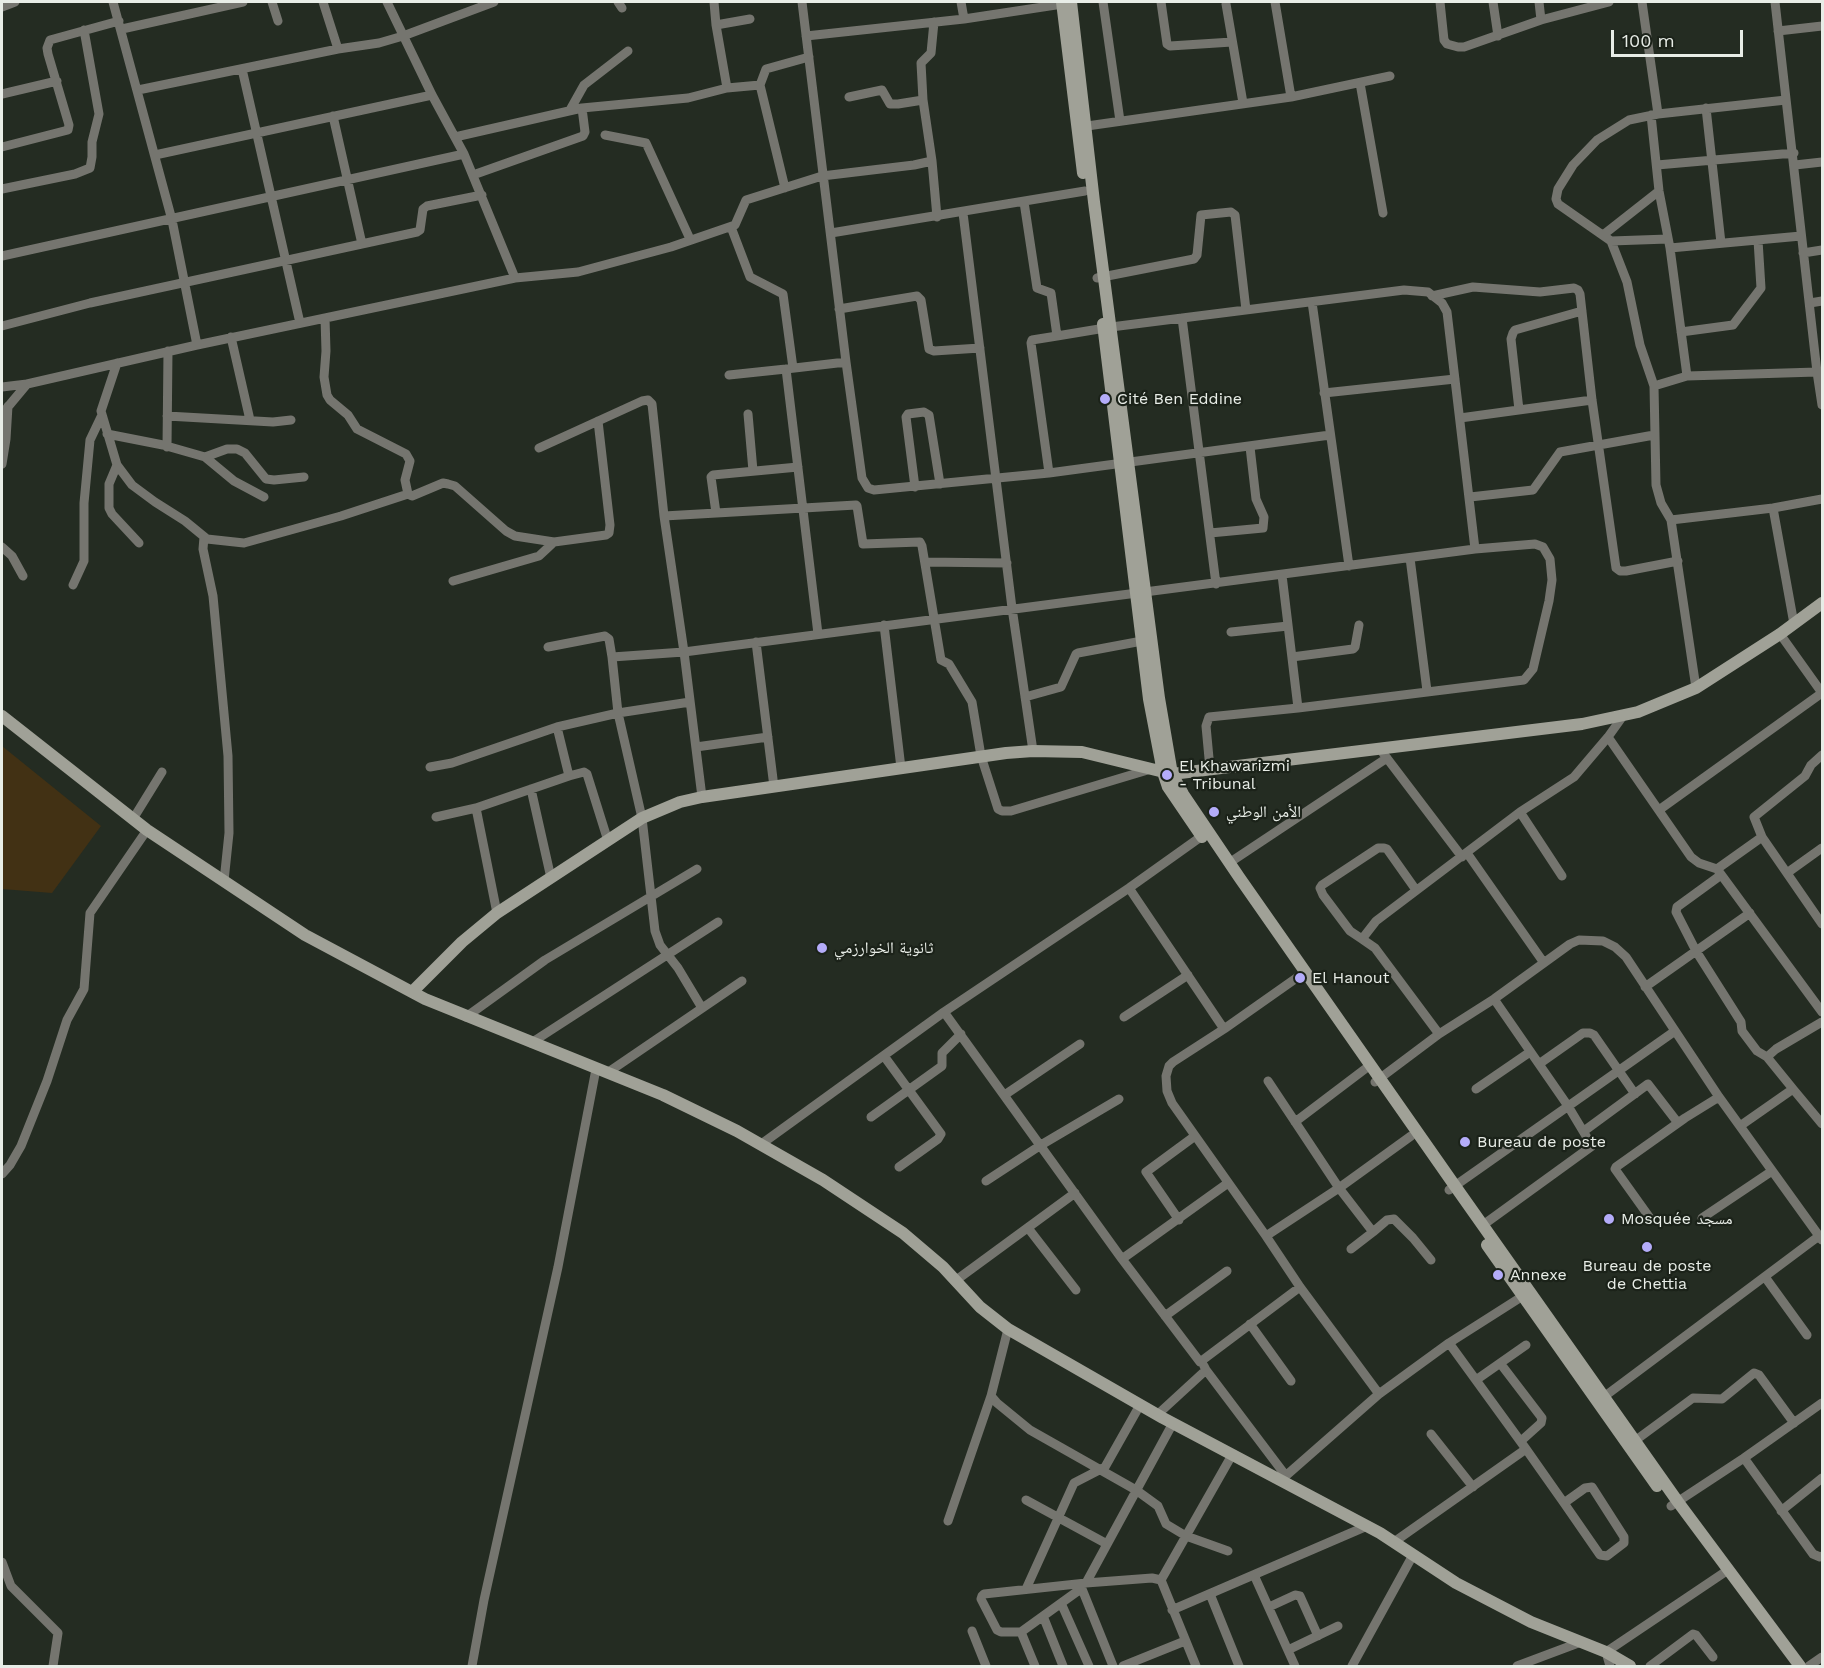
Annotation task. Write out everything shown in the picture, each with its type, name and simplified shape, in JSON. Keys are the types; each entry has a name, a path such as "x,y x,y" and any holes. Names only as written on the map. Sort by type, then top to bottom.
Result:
{"main road":[{"path":"1067,2 1140,592 1159,698 1162,772 1229,863 1365,1069 1378,1080 1411,1136 1483,1225 1527,1294 1636,1440 1675,1504"},
{"path":"1081,126 1085,191 1100,277"},
{"path":"1140,592 1142,641 1149,699 1162,772 1168,787 1378,1080 1790,1666"},
{"path":"412,992 462,942 497,913 642,818 680,802 981,756 1033,751 1082,752 1162,772 1383,753 1623,716 1696,688 1780,634 1822,603"},
{"path":"2,716 147,830 305,934 412,992 466,1017 663,1095 716,1120 823,1180 903,1233 943,1267 980,1307 1008,1329 1157,1415 1232,1455 1283,1478 1394,1542 1456,1583 1531,1622 1606,1652 1630,1666"},
{"path":"1725,1572 1800,1666"}],"street":[{"path":"2,7 15,2"},
{"path":"113,2 172,219 197,345"},
{"path":"2,147 68,130 69,125 48,54 48,43 53,38 84,30 243,2"},
{"path":"273,2 278,21"},
{"path":"323,2 338,49"},
{"path":"387,2 432,95 464,154 515,278"},
{"path":"138,90 338,49 370,45 403,36 494,2"},
{"path":"714,2 727,88"},
{"path":"802,2 846,362 862,478 868,488 874,490 997,479 1125,464 1330,435"},
{"path":"961,2 964,19"},
{"path":"806,36 964,19 1077,2"},
{"path":"1103,2 1120,121"},
{"path":"1161,2 1167,44 1170,46 1232,42"},
{"path":"1275,2 1291,97"},
{"path":"1440,2 1442,30 1447,44 1452,47 1464,47 1592,4 1609,2"},
{"path":"1493,2 1498,36"},
{"path":"1539,2 1541,20"},
{"path":"1642,2 1655,114 1659,191 1669,244 1687,376"},
{"path":"1775,2 1822,405"},
{"path":"1226,4 1243,103"},
{"path":"716,25 750,19"},
{"path":"933,22 931,53 921,63 923,100 937,217"},
{"path":"1779,31 1822,26"},
{"path":"2,189 75,174 90,168 92,142 99,114 84,30"},
{"path":"570,110 584,85 628,51"},
{"path":"786,188 760,85 766,69 809,57"},
{"path":"242,69 300,323"},
{"path":"1081,126 1291,97 1390,76"},
{"path":"2,94 57,81"},
{"path":"1360,82 1383,213"},
{"path":"455,137 570,110 688,98 727,88 760,85"},
{"path":"849,97 882,90 890,104 923,100"},
{"path":"155,155 432,95"},
{"path":"1786,100 1655,114 1629,120 1597,140 1573,165 1556,196 1558,204 1607,238 1669,244 1721,243 1801,236"},
{"path":"473,175 584,136 582,108"},
{"path":"1706,108 1721,243"},
{"path":"333,116 362,244"},
{"path":"605,135 646,143 690,239"},
{"path":"1657,165 1794,153"},
{"path":"2,256 464,154"},
{"path":"2,387 27,384 168,351 515,278 578,272 661,251 690,239 731,227 737,222 746,200 822,176 932,161"},
{"path":"1795,165 1822,162"},
{"path":"831,233 963,213 1085,191"},
{"path":"1607,238 1659,191"},
{"path":"2,326 90,303 419,231 423,209 427,206 482,195"},
{"path":"1024,202 1037,288 1051,293 1057,336"},
{"path":"963,213 1012,608 1033,751"},
{"path":"1100,277 1194,258 1197,255 1201,215 1233,213 1245,310"},
{"path":"731,227 750,277 783,294 798,467 818,634"},
{"path":"1607,238 1627,282 1640,345 1654,386 1656,484 1661,503 1671,520 1696,688"},
{"path":"1681,332 1733,325 1761,288 1758,240"},
{"path":"1803,253 1822,250"},
{"path":"1432,296 1455,289 1473,287 1540,292 1574,288 1580,294 1592,400 1616,568 1626,571 1678,561"},
{"path":"1049,473 1032,340 1107,327 1404,290 1428,292 1442,303 1447,312 1476,549"},
{"path":"840,309 917,296 921,300 929,349 934,351 980,348"},
{"path":"1810,303 1822,301"},
{"path":"1312,302 1348,567"},
{"path":"1519,410 1511,339 1513,333 1515,330 1582,311"},
{"path":"326,318 324,377 327,395 348,415 357,429 406,454 410,461 405,480 408,494"},
{"path":"1182,318 1216,584"},
{"path":"231,338 250,420"},
{"path":"167,447 168,351"},
{"path":"729,375 846,362"},
{"path":"117,363 101,407 101,417 117,465 132,484 154,502 185,521 204,537 213,540 244,543 341,516 408,494 412,496 443,483 455,486 510,534 554,542 606,535 610,529 598,421"},
{"path":"1654,386 1687,376 1817,372"},
{"path":"1324,393 1455,379"},
{"path":"2,464 6,439 5,410 27,384"},
{"path":"1460,418 1592,400"},
{"path":"539,448 642,401 650,402 702,797"},
{"path":"915,487 906,417 908,414 924,412 929,415 940,484"},
{"path":"748,414 753,471"},
{"path":"167,416 291,420"},
{"path":"72,585 84,561 84,503 90,440 101,417"},
{"path":"107,434 204,457 234,481 264,497"},
{"path":"1470,497 1533,490 1558,453 1654,435"},
{"path":"1210,533 1263,528 1264,517 1256,499 1250,447"},
{"path":"204,457 227,449 237,449 244,453 266,479 304,477"},
{"path":"117,465 109,484 109,508 138,543"},
{"path":"716,513 711,477 713,475 798,467"},
{"path":"1671,520 1773,508 1822,499"},
{"path":"664,516 855,505 862,543 920,542 941,660 949,664 972,702 981,756 998,809 1005,812 1162,772"},
{"path":"1773,508 1794,624"},
{"path":"204,537 203,549 213,596 228,749 228,833 224,881"},
{"path":"453,581 538,556 554,542"},
{"path":"612,657 684,652 1476,549 1535,544 1546,550 1552,570 1549,601 1533,669 1524,680 1209,717 1206,726 1210,769"},
{"path":"2,547 12,556 23,576"},
{"path":"1410,558 1427,691"},
{"path":"925,562 1007,563"},
{"path":"1282,575 1298,708"},
{"path":"884,625 901,768"},
{"path":"1292,657 1353,649 1359,625"},
{"path":"1231,632 1288,626"},
{"path":"1659,810 1822,693 1780,634"},
{"path":"548,647 605,636 609,639 618,713 642,818 656,937 702,1008"},
{"path":"1025,697 1062,687 1078,653 1142,641"},
{"path":"756,642 774,787"},
{"path":"430,767 452,763 557,727 618,713 690,702"},
{"path":"1362,939 1376,921 1416,890 1520,812 1574,777 1623,716"},
{"path":"557,727 569,776"},
{"path":"696,747 768,737"},
{"path":"1608,737 1691,857 1719,872 1822,1012"},
{"path":"1229,863 1383,753 1464,855 1544,963"},
{"path":"1822,755 1811,765 1805,776 1756,814 1754,821 1762,837 1822,924"},
{"path":"133,819 162,772"},
{"path":"436,817 476,808 584,772 587,774 608,841"},
{"path":"531,789 551,878"},
{"path":"476,808 497,913"},
{"path":"1520,812 1562,876"},
{"path":"2,1174 21,1146 47,1081 65,1026 84,989 90,913 147,830"},
{"path":"760,1145 945,1012 1202,836"},
{"path":"1762,837 1676,910 1696,951 1741,1022 1742,1031 1757,1051 1767,1057 1822,1124"},
{"path":"1416,890 1384,848 1378,848 1320,888 1350,932 1376,948 1439,1034"},
{"path":"1787,873 1822,848"},
{"path":"466,1017 545,960 697,869"},
{"path":"1129,888 1224,1029"},
{"path":"1645,987 1750,913"},
{"path":"531,1042 718,922"},
{"path":"1378,1080 1439,1034 1579,940 1603,941 1615,947 1626,957 1719,1097 1821,1238 1605,1396"},
{"path":"1301,974 1173,1062 1166,1076 1167,1091 1172,1103 1300,1287 1379,1394"},
{"path":"1124,1017 1188,975"},
{"path":"472,1666 484,1600 601,1071 742,981"},
{"path":"1483,1225 1591,1148 1584,1131 1568,1106 1494,999"},
{"path":"945,1012 1283,1478 1379,1394 1449,1344 1527,1294"},
{"path":"1767,1057 1776,1049 1822,1022"},
{"path":"1452,1188 1675,1031"},
{"path":"1539,1064 1583,1033 1590,1033 1594,1035 1635,1094"},
{"path":"871,1117 942,1066 942,1053 961,1034"},
{"path":"1006,1094 1080,1044"},
{"path":"1476,1089 1530,1052"},
{"path":"884,1056 941,1134 938,1139 899,1167"},
{"path":"1295,1122 1365,1069"},
{"path":"1268,1081 1339,1188 1373,1232"},
{"path":"1584,1131 1647,1084 1678,1123"},
{"path":"1740,1126 1793,1089"},
{"path":"1650,1218 1615,1168 1719,1097"},
{"path":"986,1181 1119,1099"},
{"path":"1179,1220 1146,1172 1195,1136"},
{"path":"1266,1236 1339,1188 1411,1136"},
{"path":"1702,1218 1772,1171"},
{"path":"1122,1259 1228,1183"},
{"path":"956,1281 1075,1193"},
{"path":"1351,1249 1389,1219 1394,1219 1431,1260"},
{"path":"1028,1228 1076,1290"},
{"path":"1165,1316 1227,1271"},
{"path":"1765,1277 1807,1335"},
{"path":"1157,1415 1203,1366 1250,1324 1300,1287"},
{"path":"1250,1324 1291,1381"},
{"path":"948,1521 991,1396 1008,1329"},
{"path":"1449,1344 1600,1555 1607,1556 1624,1543 1624,1537 1592,1487 1585,1488 1564,1503"},
{"path":"1476,1380 1526,1345"},
{"path":"1394,1542 1473,1486 1523,1445 1541,1423 1542,1418 1500,1363"},
{"path":"1636,1440 1693,1398 1722,1399 1754,1373 1759,1375 1794,1424"},
{"path":"991,1396 1030,1430 1136,1490 1160,1508 1166,1524 1186,1536 1228,1551"},
{"path":"1675,1504 1822,1403"},
{"path":"1026,1589 1074,1483 1102,1470 1140,1405"},
{"path":"1161,1580 1152,1578 1083,1585 1026,1589 984,1594 981,1599 998,1630 1020,1632 1083,1585 1173,1423"},
{"path":"1431,1434 1473,1486"},
{"path":"1196,1666 1161,1580 1232,1455"},
{"path":"1744,1458 1812,1554 1822,1556"},
{"path":"1781,1511 1822,1478"},
{"path":"1026,1500 1107,1544"},
{"path":"1172,1610 1367,1526"},
{"path":"1352,1666 1413,1555"},
{"path":"2,1562 11,1586 57,1633 53,1666"},
{"path":"1610,1666 1606,1652 1725,1572"},
{"path":"1254,1575 1295,1666"},
{"path":"1083,1585 1113,1666"},
{"path":"1210,1594 1239,1666"},
{"path":"1269,1607 1295,1595 1300,1596 1318,1636"},
{"path":"1061,1603 1089,1666"},
{"path":"1043,1616 1063,1666"},
{"path":"1288,1650 1338,1626"},
{"path":"972,1631 986,1666"},
{"path":"1020,1632 1035,1666"},
{"path":"1650,1666 1692,1634 1696,1635 1713,1657"},
{"path":"1123,1666 1137,1664 1185,1641"},
{"path":"1517,1666 1541,1662 1581,1642"},
{"path":"1809,1666 1822,1657"}],"shaded area":[{"path":"2,746 101,826 52,893 2,889"}],"place":[{"name":"Cité Ben Eddine","path":"1105,399"},
{"name":"El Khawarizmi - Tribunal","path":"1167,775"},
{"name":"الأمن الوطني","path":"1214,812"},
{"name":"ثانوية الخوارزمي","path":"822,948"},
{"name":"El Hanout","path":"1300,978"},
{"name":"Bureau de poste","path":"1465,1142"},
{"name":"Mosquée مسجد","path":"1609,1219"},
{"name":"Bureau de poste de Chettia","path":"1647,1247"},
{"name":"Annexe","path":"1498,1275"}]}
